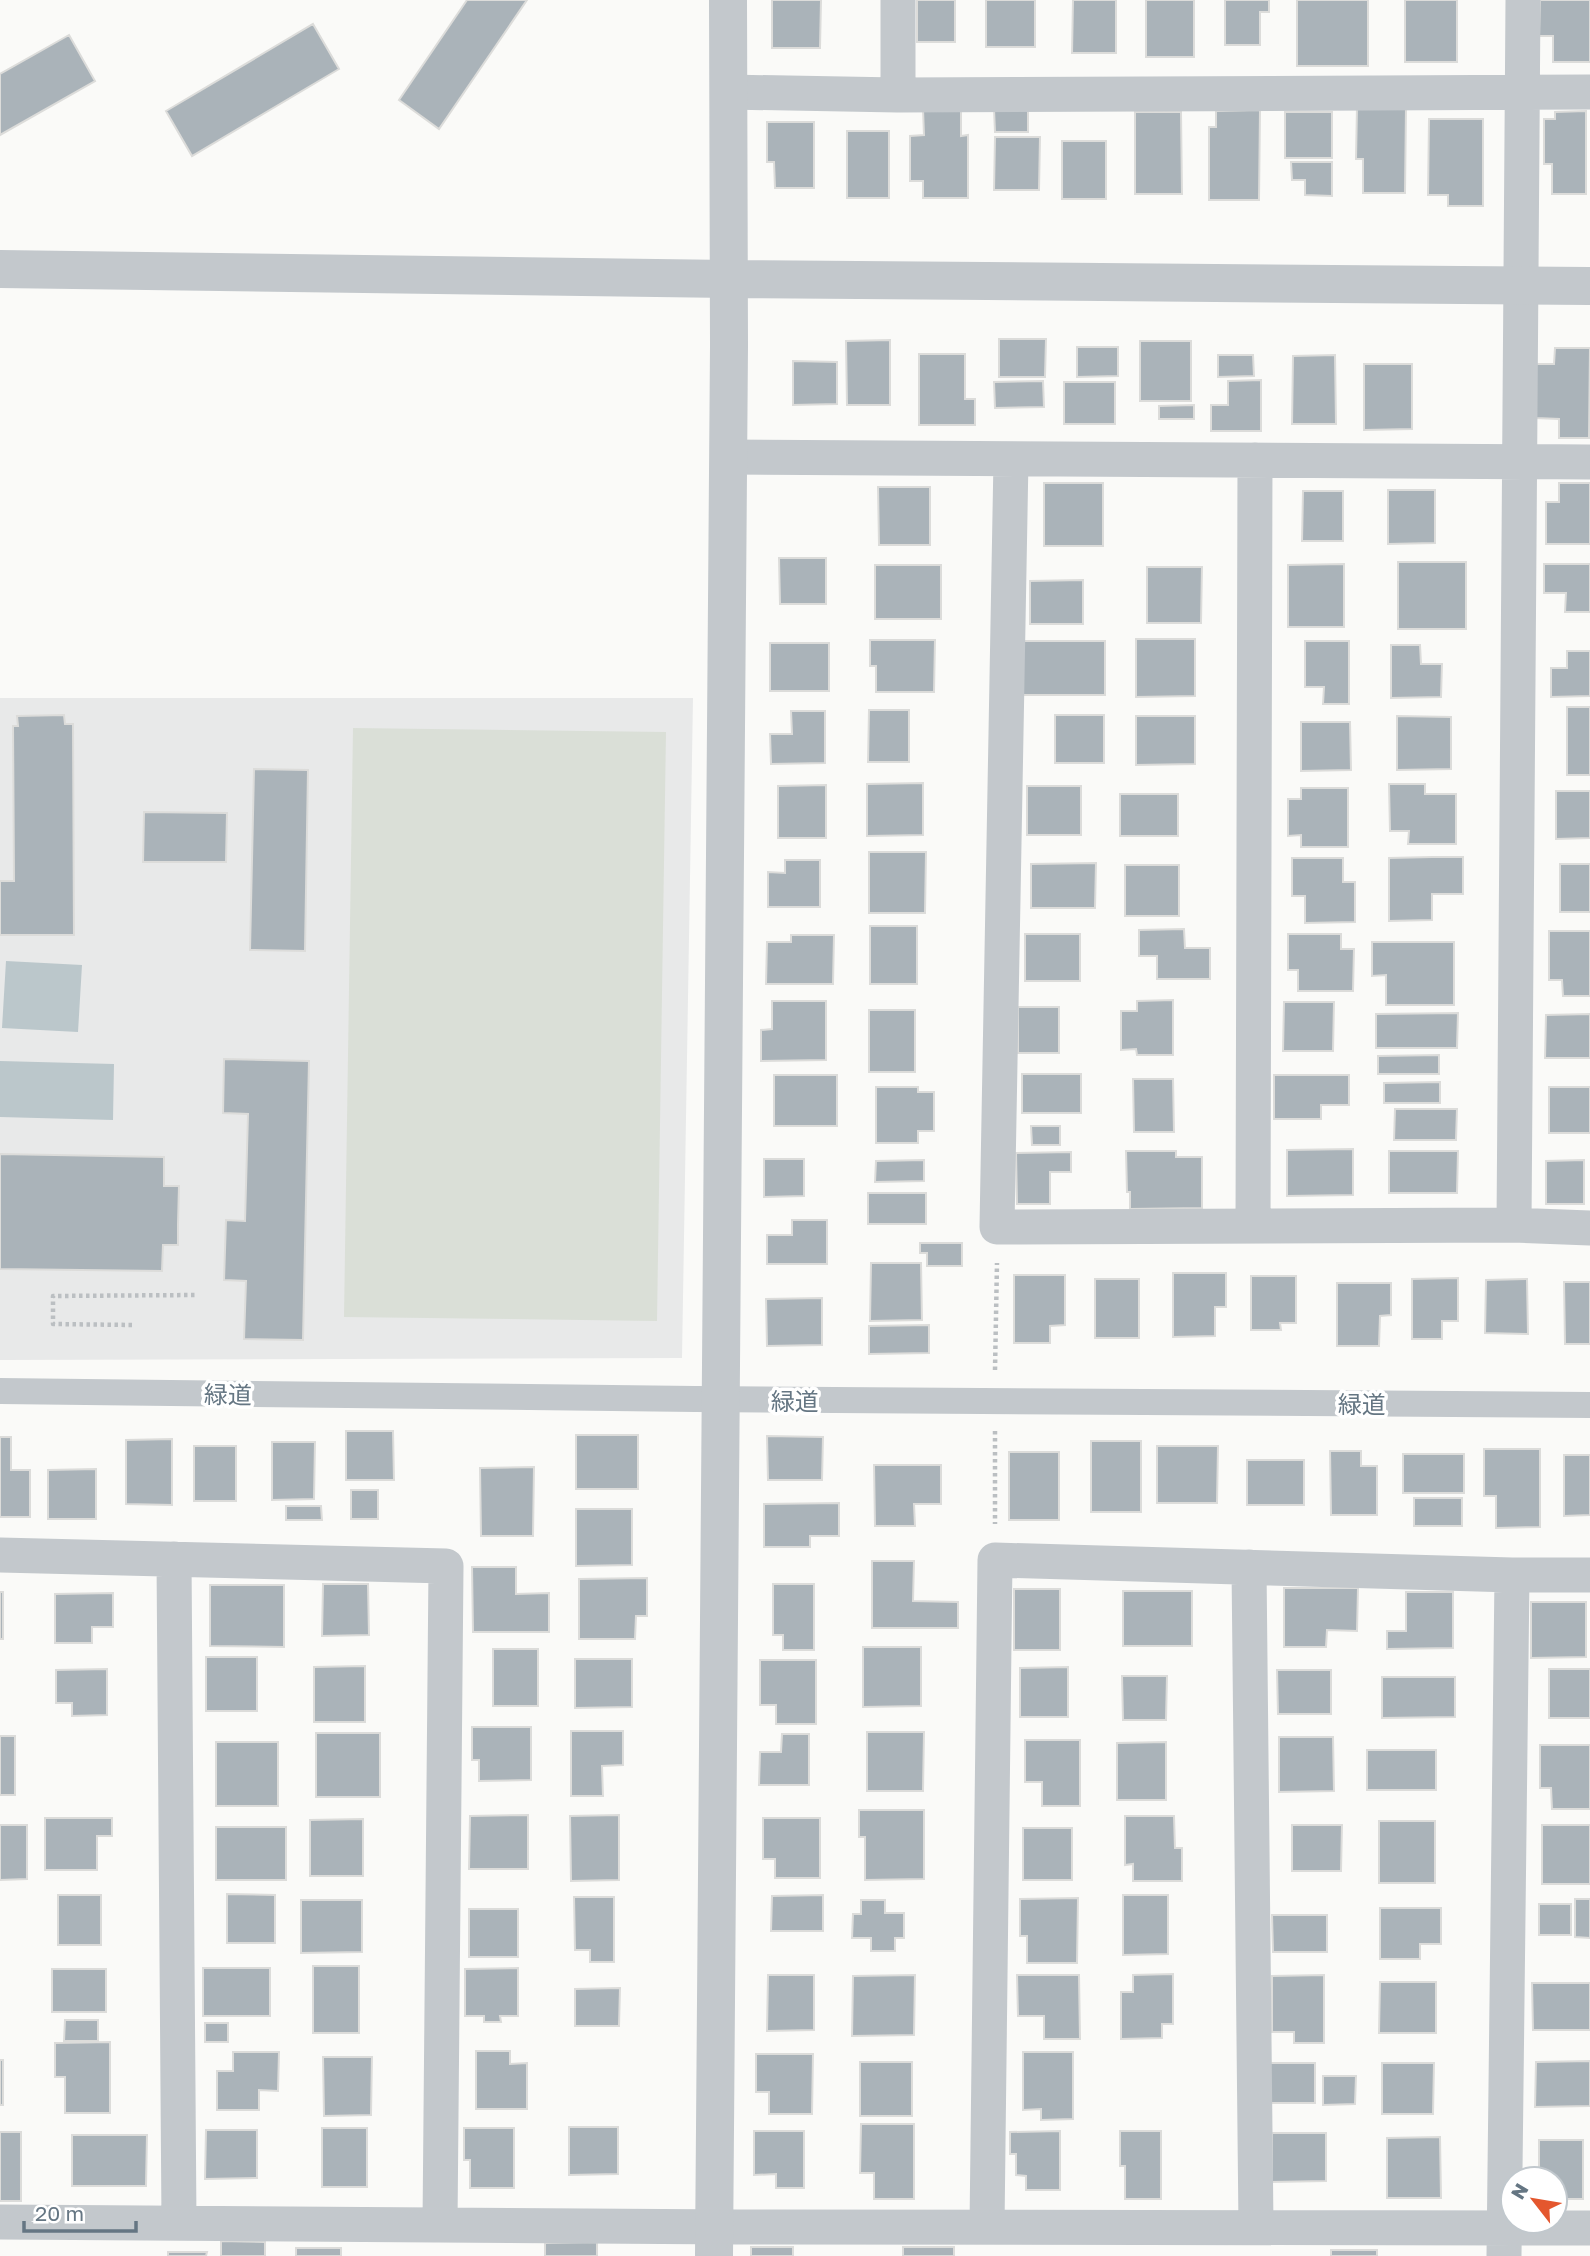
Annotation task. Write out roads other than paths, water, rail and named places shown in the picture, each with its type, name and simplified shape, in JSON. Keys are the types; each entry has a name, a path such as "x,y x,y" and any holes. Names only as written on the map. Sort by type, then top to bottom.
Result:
{"street":[{"path":"714,2241 730,279 728,0"},
{"path":"898,0 898,95"},
{"path":"1514,1225 1523,0"},
{"path":"728,92 898,95 1590,93"},
{"path":"0,269 730,279 1590,286"},
{"path":"728,457 1590,462"},
{"path":"1011,459 997,1227 1514,1225 1590,1228"},
{"path":"1252,1226 1255,460"},
{"name":"緑道","path":"0,1391 1590,1405"},
{"path":"0,1555 446,1566 440,2225"},
{"path":"174,1559 179,2223"},
{"path":"987,2227 995,1560 1590,1575"},
{"path":"1249,1567 1256,2227"},
{"path":"1504,2241 1513,1575"},
{"path":"0,2222 440,2225 714,2241 987,2227 1256,2227 1504,2241 1590,2228"}]}
